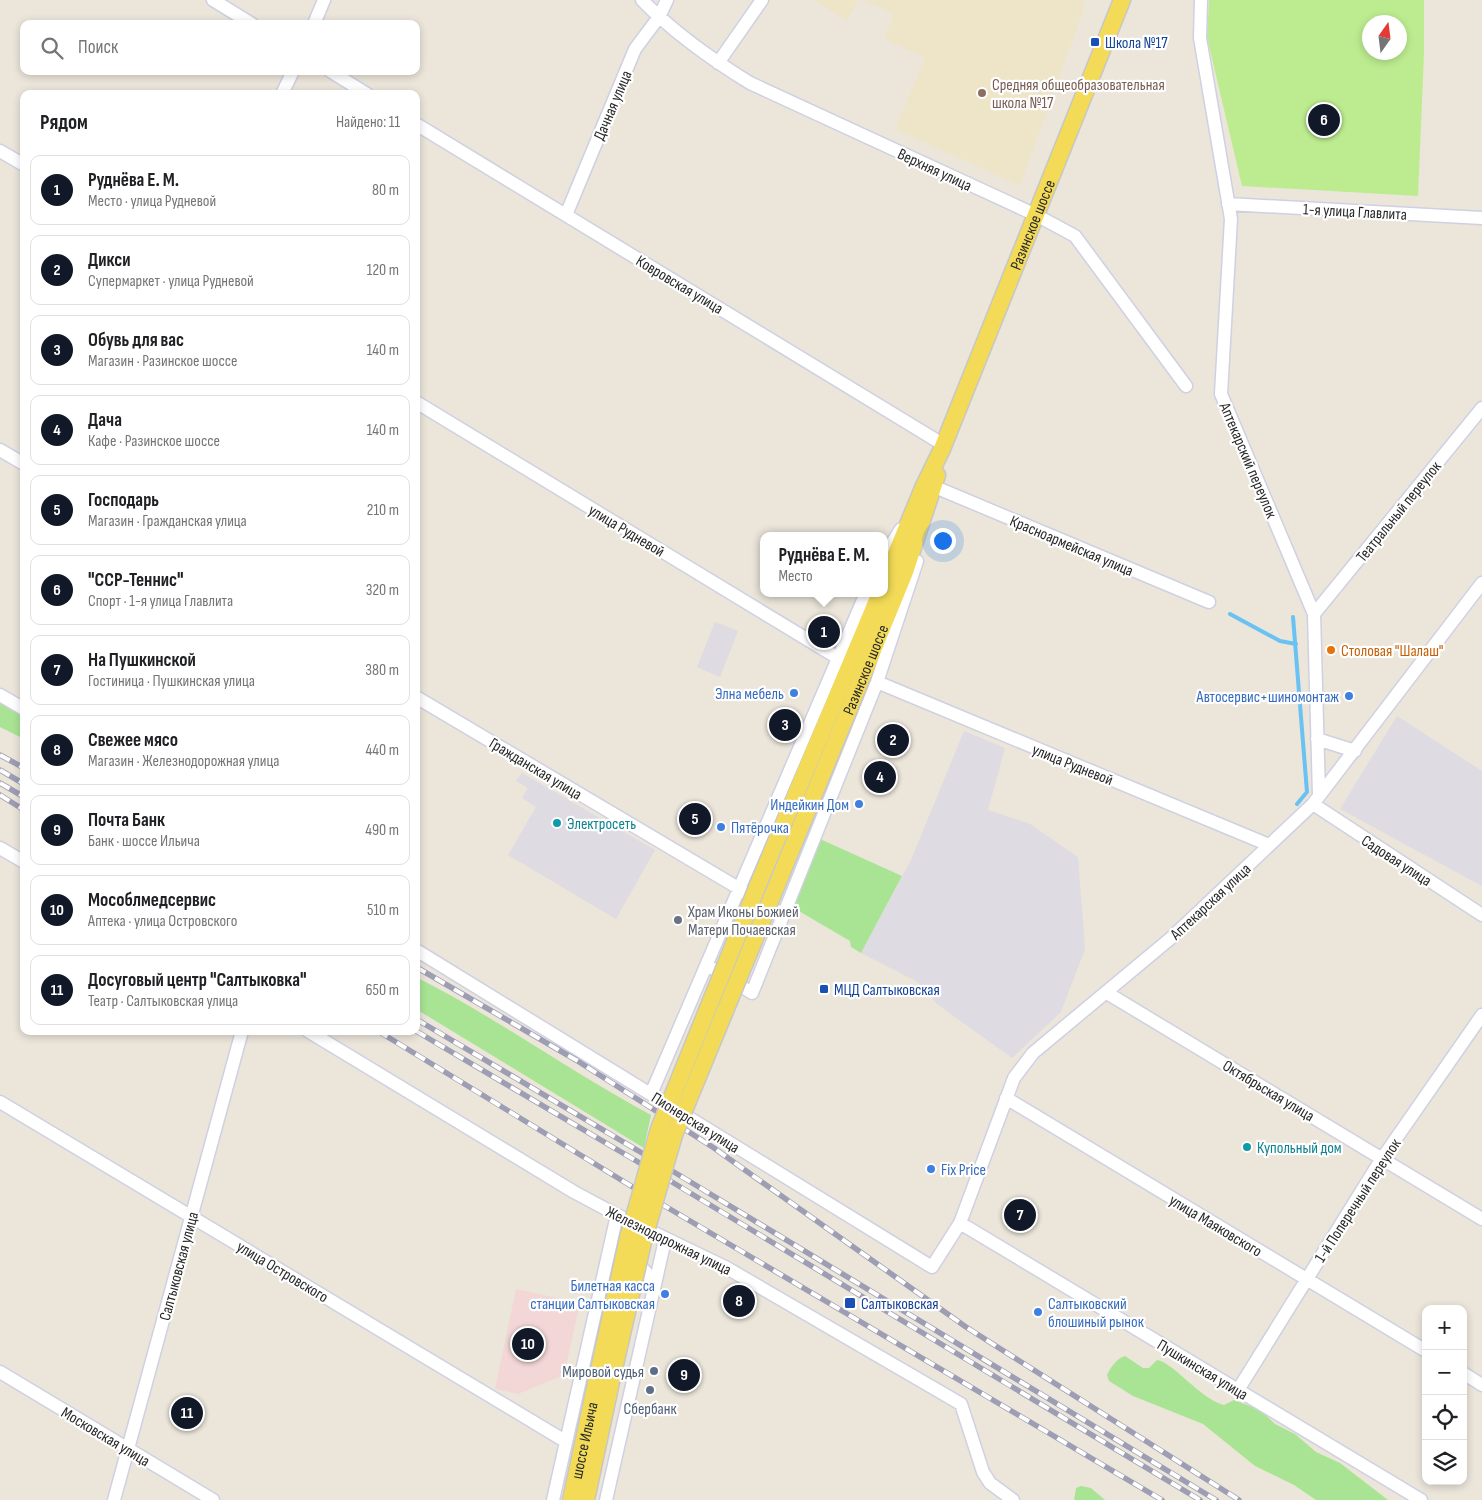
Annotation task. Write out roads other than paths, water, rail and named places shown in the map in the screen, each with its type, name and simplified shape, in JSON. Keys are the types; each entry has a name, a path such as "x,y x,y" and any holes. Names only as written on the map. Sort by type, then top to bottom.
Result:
{"main road":[{"name":"Разинское шоссе","path":"604,1381 674,1135 839,737 943,447 1122,0"},
{"name":"Разинское шоссе","path":"888,575 920,510 935,487 943,447"},
{"name":"Разинское шоссе","path":"604,1381 628,1238 658,1129 878,597"},
{"name":"шоссе Ильича","path":"571,1500 604,1381"},
{"name":"шоссе Ильича","path":"586,1500 604,1381"}],"street":[{"path":"213,0 246,20"},
{"path":"316,20 324,0"},
{"name":"Верхняя улица","path":"642,0 659,17 718,64 750,83 1036,215 1075,236 1186,386"},
{"name":"Дачная улица","path":"566,215 635,49 659,17 666,0"},
{"path":"718,64 762,0"},
{"name":"Аптекарский переулок","path":"1201,0 1200,38 1231,219 1220,394 1314,614 1317,739 1316,800"},
{"path":"284,90 291,75"},
{"path":"336,75 361,90"},
{"name":"Ковровская улица","path":"420,126 943,447"},
{"path":"0,151 20,163"},
{"name":"1-я улица Главлита","path":"1228,204 1482,218"},
{"name":"улица Рудневой","path":"420,404 838,658"},
{"name":"Театральный переулок","path":"1314,614 1482,408"},
{"path":"0,450 20,462"},
{"name":"Красноармейская улица","path":"935,487 1208,602"},
{"path":"888,551 920,510"},
{"path":"707,965 752,993 877,682 918,559 920,510"},
{"name":"Аптекарская улица","path":"960,1222 1014,1078 1033,1053 1171,938 1316,800 1482,583"},
{"path":"651,1094 864,597"},
{"name":"улица Рудневой","path":"877,682 1269,845"},
{"path":"0,695 20,707"},
{"name":"Гражданская улица","path":"420,699 784,915"},
{"path":"1317,739 1355,751"},
{"name":"Садовая улица","path":"1316,800 1482,915"},
{"path":"0,848 20,860"},
{"name":"Пионерская улица","path":"420,952 932,1267 960,1222"},
{"name":"Октябрьская улица","path":"1107,993 1482,1219"},
{"path":"675,1109 681,1094 685,1071 683,1041 687,1013"},
{"name":"1-й Поперечный переулок","path":"1238,1390 1382,1159 1482,1015"},
{"name":"Салтыковская улица","path":"114,1500 241,1035"},
{"name":"Железнодорожная улица","path":"315,1035 617,1216 727,1268 961,1404 986,1477 1000,1492 1013,1500"},
{"name":"улица Маяковского","path":"1006,1098 1424,1350"},
{"name":"улица Островского","path":"0,1102 565,1441"},
{"path":"554,1500 565,1441 617,1216"},
{"name":"Пушкинская улица","path":"960,1222 1421,1500"},
{"path":"606,1500 666,1240"},
{"path":"602,1279 605,1272 616,1264 630,1262 643,1268 648,1274 654,1291"},
{"name":"Московская улица","path":"0,1372 212,1500"},
{"path":"1467,1376 1482,1385"}],"waterway":[{"path":"1230,614 1280,641 1296,644"},
{"path":"1293,617 1307,792 1297,804"}],"railway":[{"path":"0,755 20,766"},
{"path":"0,770 20,782"},
{"path":"0,783 20,795"},
{"path":"0,795 20,808"},
{"path":"420,969 576,1060 714,1148 966,1327 1239,1500"},
{"path":"420,1021 674,1172 1216,1500"},
{"path":"420,1033 672,1182 1200,1500"},
{"path":"385,1035 631,1186 1162,1500"}],"place":[{"name":"Школа №17","path":"1095,42"},
{"name":"Средняя общеобразовательная школа №17","path":"982,93"},
{"name":"\"ССР-Теннис\"","path":"1324,120"},
{"name":"Руднёва Е. М.","path":"824,632"},
{"name":"Столовая \"Шалаш\"","path":"1331,650"},
{"name":"Элна мебель","path":"794,693"},
{"name":"Автосервис+шиномонтаж","path":"1349,696"},
{"name":"Обувь для вас","path":"785,725"},
{"name":"Дикси","path":"893,740"},
{"name":"Дача","path":"880,777"},
{"name":"Индейкин Дом","path":"859,804"},
{"name":"Господарь","path":"695,819"},
{"name":"Электросеть","path":"557,823"},
{"name":"Пятёрочка","path":"721,827"},
{"name":"Храм Иконы Божией Матери Почаевская","path":"678,920"},
{"name":"МЦД Салтыковская","path":"824,989"},
{"name":"Купольный дом","path":"1247,1147"},
{"name":"Fix Price","path":"931,1169"},
{"name":"На Пушкинской","path":"1020,1215"},
{"name":"Билетная касса станции Салтыковская","path":"665,1294"},
{"name":"Свежее мясо","path":"739,1301"},
{"name":"Салтыковская","path":"850,1303"},
{"name":"Салтыковский блошиный рынок","path":"1038,1312"},
{"name":"Мособлмедсервис","path":"528,1344"},
{"name":"Мировой судья","path":"654,1371"},
{"name":"Почта Банк","path":"684,1375"},
{"name":"Сбербанк","path":"650,1390"},
{"name":"Досуговый центр \"Салтыковка\"","path":"187,1413"}]}
